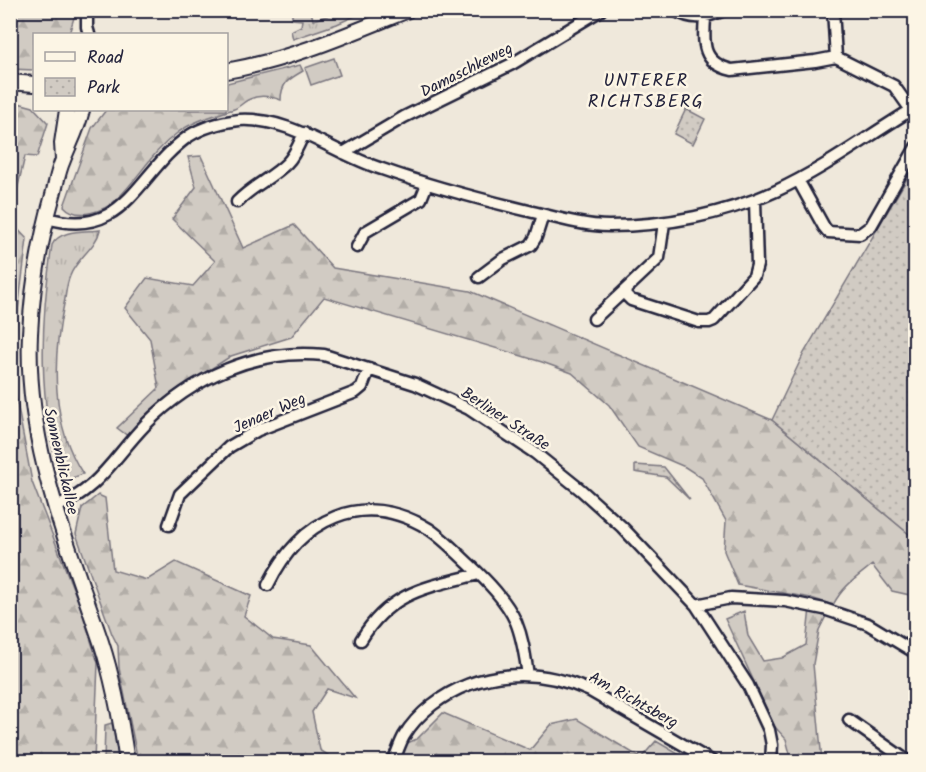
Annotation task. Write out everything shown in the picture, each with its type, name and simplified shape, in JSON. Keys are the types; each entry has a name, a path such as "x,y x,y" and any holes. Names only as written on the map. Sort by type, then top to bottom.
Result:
{"main road":[{"path":"228,71 303,52 408,10"},
{"path":"10,82 32,85"},
{"name":"Sonnenblickallee","path":"82,111 76,133 63,161 47,218 32,296 30,371 34,415 54,508 105,655 120,716 127,762"},
{"path":"76,133 92,111"},
{"name":"Sonnenblickallee","path":"63,161 64,113"}],"street":[{"path":"86,32 87,10"},
{"name":"Damaschkeweg","path":"343,153 404,117 512,64 601,10"},
{"path":"674,10 696,19 705,18 724,10"},
{"path":"833,10 836,57"},
{"path":"47,218 81,222 104,218 132,196 191,135 215,125 237,120 268,122 304,134 361,162 427,184 543,215 607,226 664,223 708,214 755,200 798,180 913,108 894,86 836,57 732,70 722,68 712,62 704,45 705,18"},
{"path":"237,202 292,158 304,134"},
{"path":"798,180 828,232 860,234 871,226 915,147"},
{"path":"357,247 365,232 421,199 427,184"},
{"path":"624,292 631,300 699,322 714,320 754,276 757,265 755,200"},
{"path":"479,277 503,259 531,245 537,237 543,215"},
{"path":"594,319 659,258 664,223"},
{"name":"Berliner Straße","path":"54,508 75,498 92,486 145,425 172,401 229,367 258,359 297,353 324,355 440,394 469,409 535,453 581,490 622,527 696,605 748,685 769,730 772,745 771,762"},
{"name":"Jenaer Weg","path":"169,525 180,494 229,447 258,430 356,392 362,387 369,369"},
{"path":"268,585 286,553 306,534 333,518 354,512 375,510 403,516 432,531 495,590 515,620 524,645 528,675"},
{"path":"362,640 368,629 386,609 399,599 412,593 480,574"},
{"path":"696,605 731,598 785,601 824,609 868,624 915,653"},
{"name":"Am Richtsberg","path":"393,762 404,735 424,712 444,696 466,684 492,676 528,675 569,682 590,691 713,762"},
{"path":"849,720 911,762"}],"green space":[{"path":"11,10 76,10 69,33 33,33 33,70 11,69"},
{"path":"292,11 311,11 313,20 337,13 337,11 366,11 293,39 291,31 301,26 302,20 292,19"},
{"path":"334,58 340,75 311,85 305,68"},
{"path":"300,65 303,71 284,85 281,100 258,96 228,111 228,83"},
{"path":"11,101 33,107 33,111 37,111 48,123 37,157 25,156 11,216"},
{"path":"686,109 705,119 693,144 674,134"},
{"path":"105,111 228,111 197,122 167,141 112,203 91,213 76,213 64,206 92,128"},
{"path":"201,156 243,248 294,225 333,268 470,291 772,420 915,539 915,599 914,596 892,591 872,565 845,588 833,605 811,598 738,585 724,551 726,521 702,478 685,467 638,447 609,405 572,373 324,297 291,337 231,356 165,398 128,436 117,428 159,388 150,339 125,308 147,278 193,286 215,261 172,219 196,187 188,157"},
{"path":"915,165 915,539 772,420 804,353"},
{"path":"11,222 27,239 12,358 15,392 32,482 81,609 98,663 94,761 11,761"},
{"path":"100,230 70,276 57,347 57,391 60,413 65,434 83,474 67,480 60,478 48,420 45,391 43,333 48,275 52,245 56,240 73,232"},
{"path":"635,465 664,467 690,500 666,477 635,472"},
{"path":"98,495 105,498 113,570 147,580 176,562 251,596 244,616 273,639 311,645 355,698 327,689 312,712 320,750 337,761 138,761 119,668 118,646 76,534 82,508"},
{"path":"810,608 828,612 819,630 813,664 822,761 792,761 786,739 775,727 725,619 744,611 748,636 763,661 782,658 806,645"},
{"path":"443,713 530,750 551,725 577,719 641,758 656,741 690,761 382,762 392,749 417,739"},
{"path":"112,723 119,761 104,761 105,725"}],"district":[{"name":"UNTERER RICHTSBERG","path":"646,90"}]}
